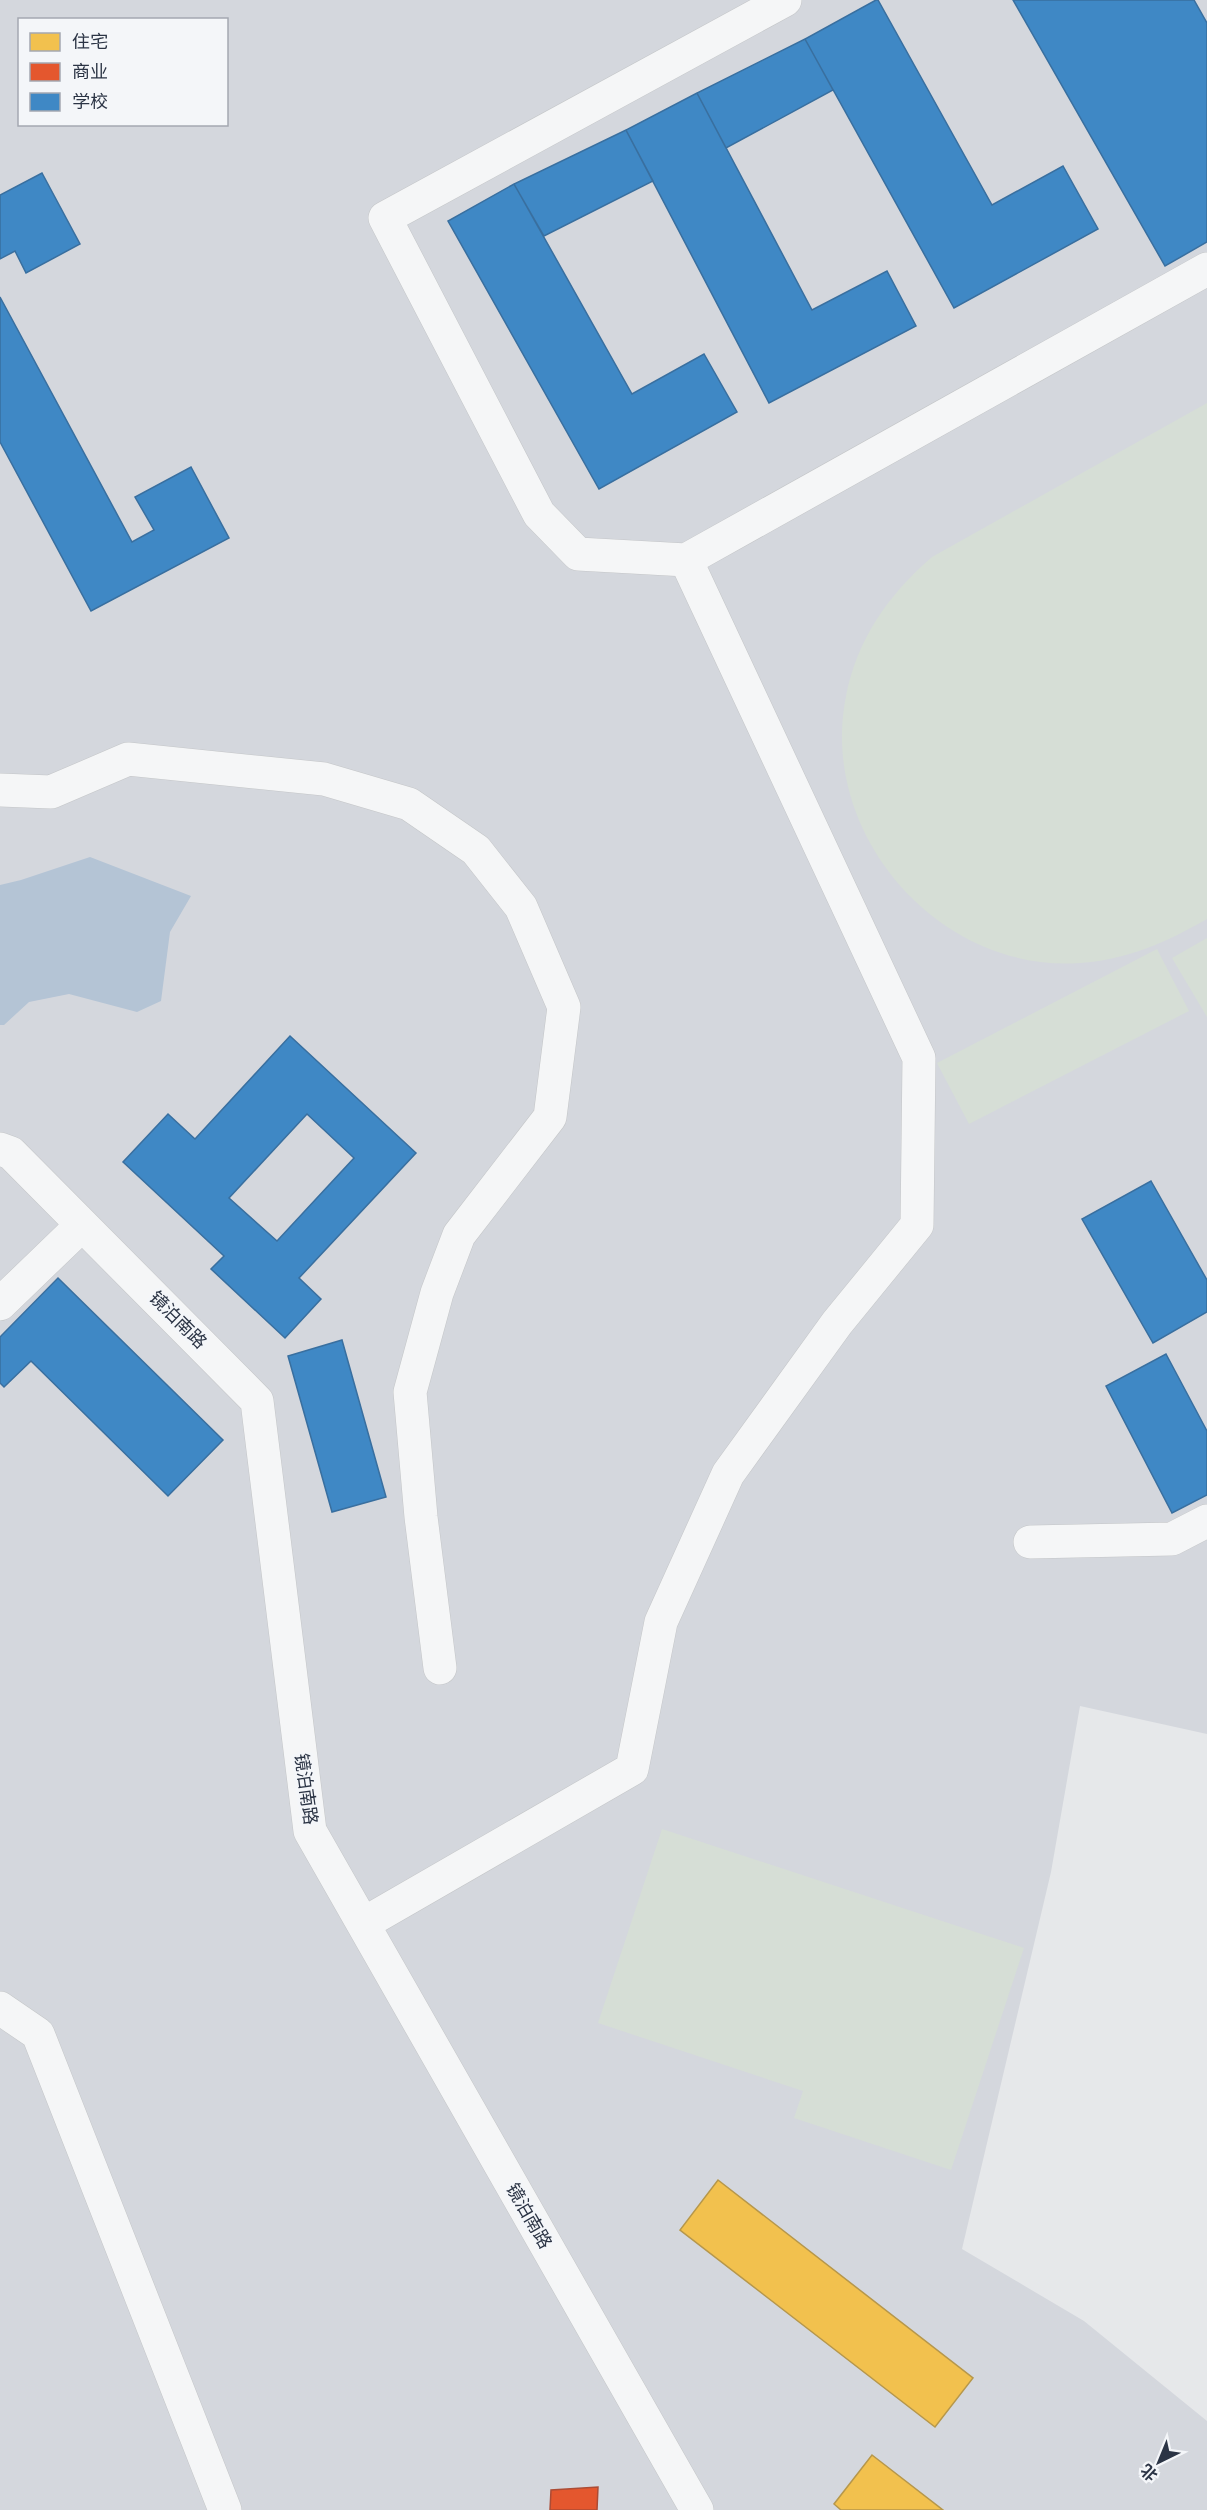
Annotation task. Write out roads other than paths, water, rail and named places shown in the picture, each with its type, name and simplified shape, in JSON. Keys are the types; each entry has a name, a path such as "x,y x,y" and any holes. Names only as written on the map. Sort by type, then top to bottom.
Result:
{"street":[{"path":"785,0 385,218 539,514 578,554 686,560 1207,269"},
{"path":"363,1924 632,1769 661,1622 728,1474 837,1323 917,1225 919,1058 686,560"},
{"path":"0,790 51,792 128,759 324,779 409,804 476,850 521,907 564,1007 550,1117 459,1235 436,1293 410,1392 421,1517 440,1668"},
{"name":"镜泊南路","path":"0,1149 11,1153 257,1401 310,1831 697,2510"},
{"path":"0,1304 82,1225"},
{"path":"1030,1542 1172,1539 1207,1521"},
{"path":"0,2008 38,2034 225,2510"}],"water":[{"path":"90,857 191,896 170,932 161,1001 137,1012 69,994 29,1002 4,1025 0,1025 0,885"}]}
